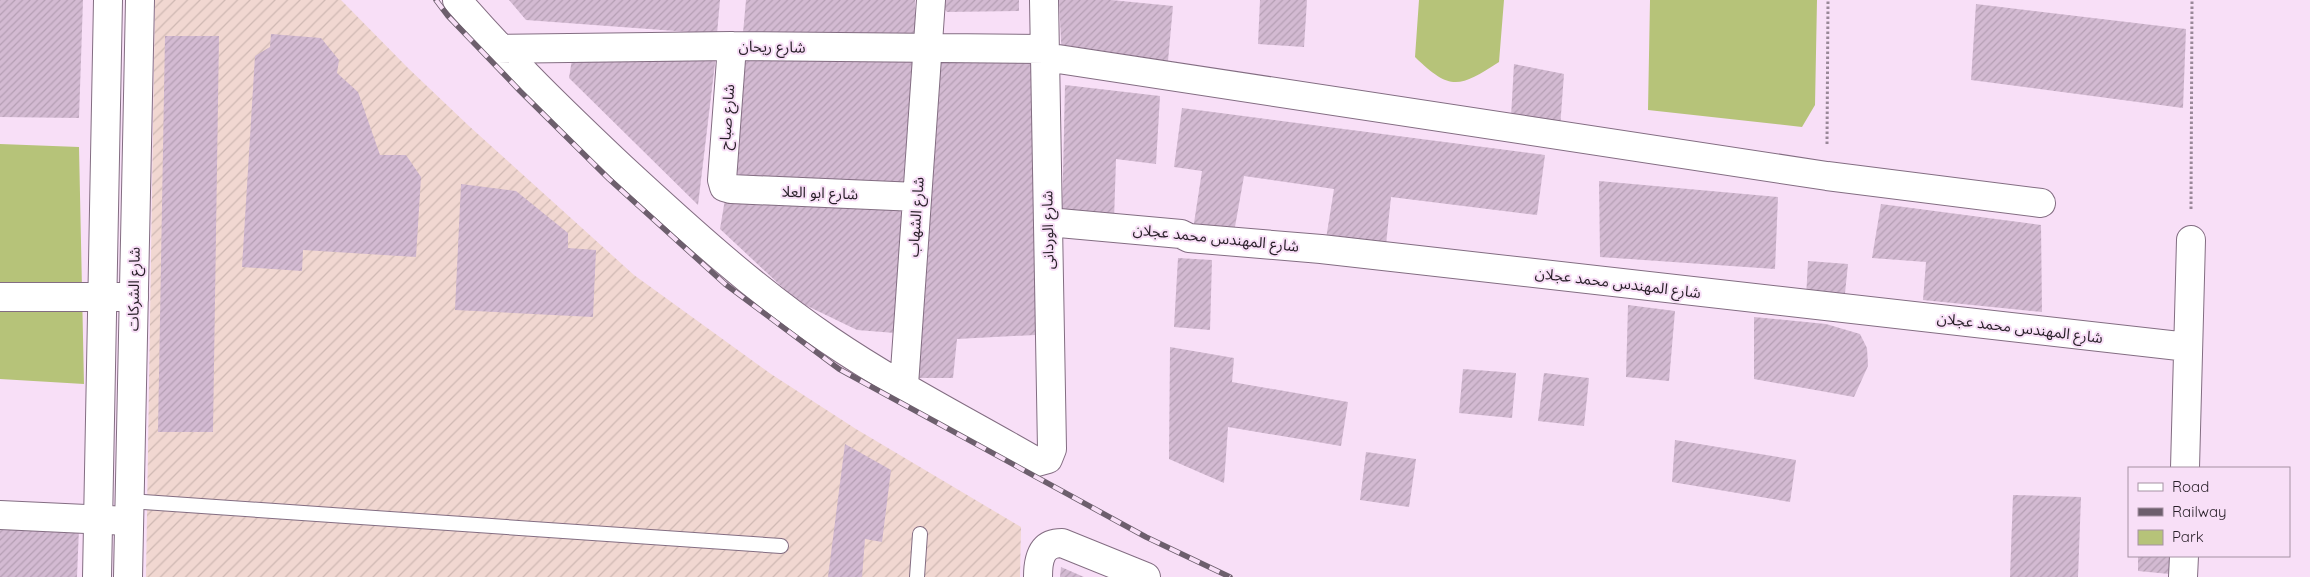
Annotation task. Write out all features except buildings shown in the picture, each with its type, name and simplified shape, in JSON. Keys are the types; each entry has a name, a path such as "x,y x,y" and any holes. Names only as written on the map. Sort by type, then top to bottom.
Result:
{"street":[{"name":"شارع الشركات","path":"97,577 108,0"},
{"name":"شارع الشركات","path":"128,577 140,0"},
{"path":"457,0 498,49 688,230 776,301 830,340 904,385"},
{"name":"شارع الشهاب","path":"904,385 926,49 931,0"},
{"name":"شارع الوردانى","path":"904,385 1037,462 1048,459 1052,448 1044,0"},
{"name":"شارع ريحان","path":"498,49 732,46 1045,53 1827,176 2040,203"},
{"name":"شارع صباح","path":"724,187 722,180 732,46"},
{"name":"شارع ابو العلا","path":"724,187 730,189 917,197"},
{"name":"شارع المهندس محمد عجلان","path":"1048,222 1181,234 1189,238 1321,249 2188,348"},
{"path":"2186,467 2191,240"},
{"path":"0,297 134,297"},
{"path":"0,516 98,520 129,511"},
{"path":"1038,577 1040,556 1045,548 1053,543 1062,543 1146,577"},
{"path":"2184,557 2184,577"}],"lane":[{"path":"129,511 781,546"},
{"path":"917,577 920,534"}],"path":[{"path":"1827,176 1828,0"},
{"path":"2191,240 2192,0"}],"shaded area":[{"path":"155,0 341,0 469,126 634,275 771,374 856,429 1021,527 1020,577 146,577"}],"green space":[{"path":"1419,0 1504,0 1499,62 1464,81 1455,82 1437,76 1415,57"},
{"path":"1650,0 1817,0 1815,105 1802,127 1648,110"},
{"path":"0,144 79,147 84,384 0,379"}],"railway":[{"path":"436,0 448,16 520,91 609,179 725,284 839,369 1146,537 1230,577"}]}
